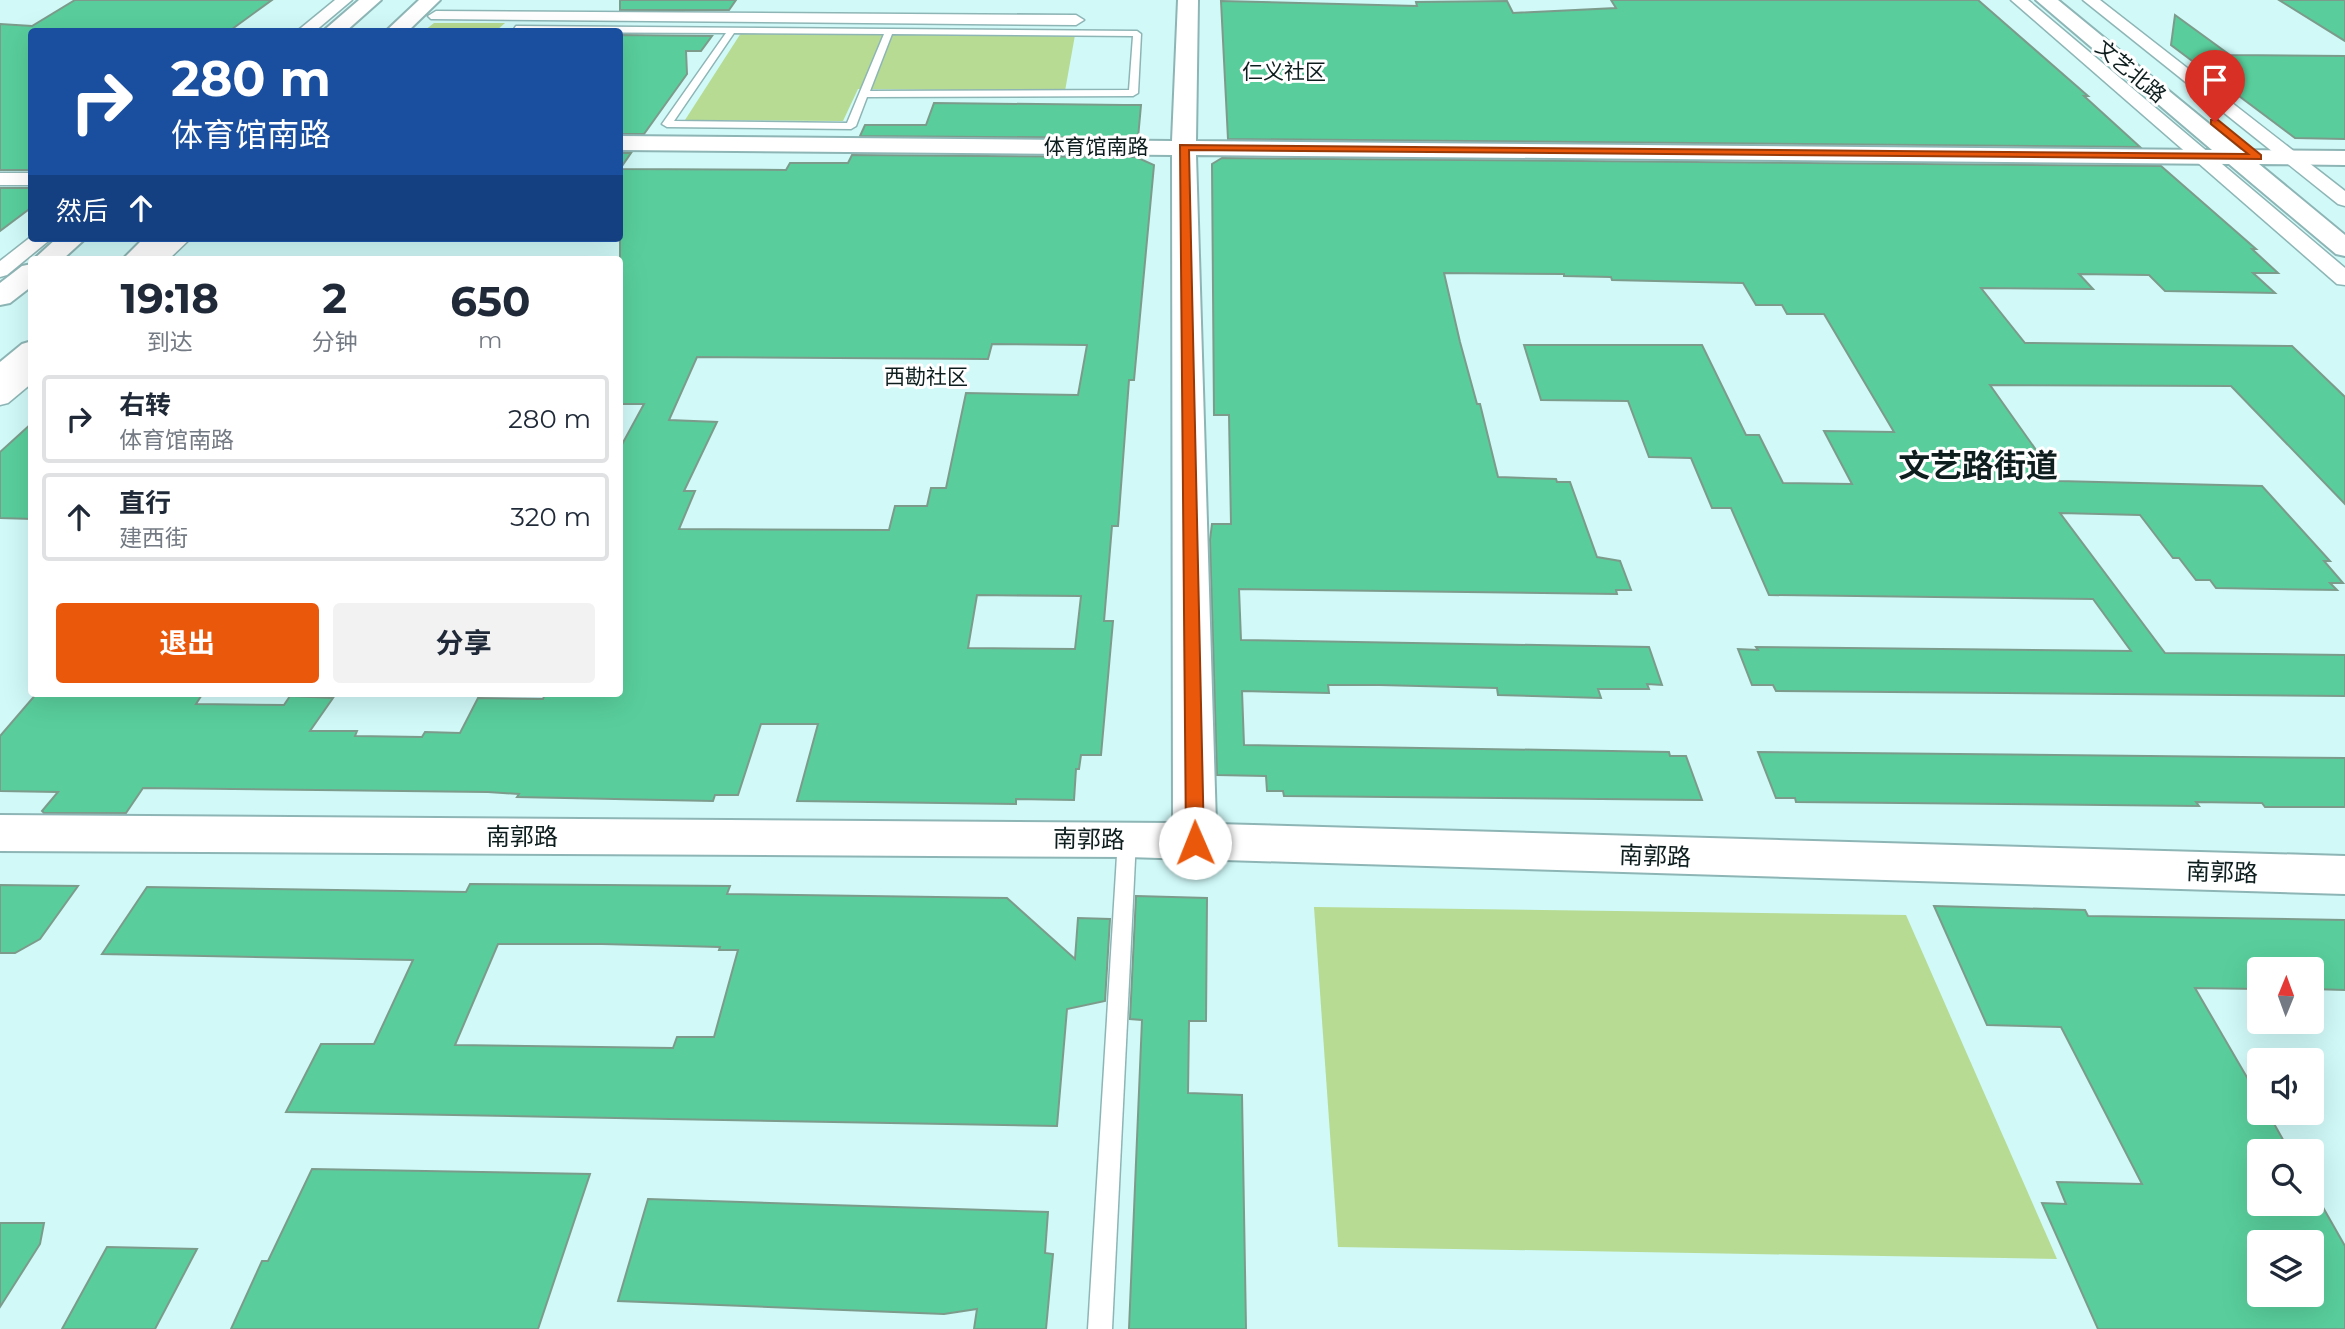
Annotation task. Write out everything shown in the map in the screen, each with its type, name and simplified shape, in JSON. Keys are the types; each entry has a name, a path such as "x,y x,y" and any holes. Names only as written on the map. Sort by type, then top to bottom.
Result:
{"street":[{"path":"309,28 344,0"},
{"path":"337,28 372,0"},
{"path":"401,28 433,8 454,0"},
{"path":"1188,0 1184,147 1195,843"},
{"path":"2019,0 2345,279"},
{"name":"文艺北路","path":"2046,0 2246,157 2345,228"},
{"name":"文艺北路","path":"2064,0 2246,157 2345,248"},
{"path":"2091,0 2345,200"},
{"path":"433,8 1076,20"},
{"path":"421,28 433,8"},
{"name":"体育馆南路","path":"623,143 2345,158"},
{"path":"0,179 28,179"},
{"path":"0,271 37,242"},
{"path":"51,256 69,242"},
{"path":"139,256 155,242"},
{"path":"160,256 176,242"},
{"path":"0,297 28,275"},
{"path":"0,377 28,353"},
{"path":"0,398 28,374"},
{"name":"南郭路","path":"0,833 1127,839 2345,875"}],"lane":[{"path":"623,29 1137,34 1133,93 864,94"},
{"path":"732,31 667,124 851,126 889,32"},
{"path":"1100,1329 1127,839"}],"green space":[{"path":"434,23 505,23 499,28 428,28"},
{"path":"741,33 1075,35 1065,91 858,89 843,121 685,120"},
{"path":"1314,907 1906,915 2057,1259 1338,1247"}],"building":[{"path":"75,0 272,0 234,28 28,28 28,170 0,170 0,24 32,26"},
{"path":"620,0 736,0 729,10 620,10"},
{"path":"1611,0 1978,0 2088,96 2084,96 2140,147 1228,139 1221,1 1417,6 1416,2 1507,1 1513,13 1616,8"},
{"path":"2279,0 2345,0 2345,41"},
{"path":"2175,15 2230,55 2345,56 2345,139 2295,138 2171,45"},
{"path":"623,35 712,36 701,51 686,51 687,74 644,134 623,134"},
{"path":"934,103 1141,105 1138,138 860,136 865,125 926,125"},
{"path":"623,153 631,153 623,165"},
{"path":"852,155 1136,157 1154,165 1134,380 1129,380 1118,526 1112,526 1104,621 1113,621 1101,755 1081,755 1079,769 1076,769 1074,800 1016,799 1016,804 797,801 818,724 761,724 738,795 715,795 713,801 517,797 519,794 488,792 143,788 126,813 44,813 42,811 58,792 0,791 0,736 34,697 200,697 196,704 284,705 289,697 333,698 310,731 357,731 355,736 422,737 425,732 460,733 478,698 623,697 623,442 644,404 623,404 623,256 620,256 620,242 623,242 623,169 786,170 790,163 848,163","holes":["992,344 1087,345 1078,395 966,393 946,488 931,488 927,506 895,506 889,530 679,529 695,491 684,491 717,422 669,420 697,357 988,359","977,595 1081,596 1075,649 968,648"]},
{"path":"1222,158 2161,166 2256,249 2252,249 2278,273 2253,273 2275,293 2165,291 2149,275 2079,274 2093,289 1981,288 2025,343 2292,346 2345,397 2345,504 2231,386 1990,385 2058,481 2262,486 2330,561 2324,561 2343,583 2330,583 2337,590 2216,588 2210,580 2196,580 2179,558 2173,558 2140,515 2060,513 2165,653 2345,655 2345,696 1776,691 1773,685 1752,685 1738,649 2131,651 2093,599 1769,595 1731,508 1712,508 1691,458 1649,457 1628,401 1541,400 1524,345 1702,345 1746,435 1759,435 1783,483 1852,484 1824,431 1894,432 1824,314 1787,314 1782,305 1756,305 1743,283 1612,280 1611,277 1564,274 1444,273 1460,342 1477,404 1480,404 1498,477 1570,482 1597,557 1620,561 1631,590 1616,590 1617,594 1239,589 1241,640 1649,647 1662,685 1647,684 1649,689 1598,689 1601,698 1498,695 1497,688 1380,685 1328,685 1329,693 1242,691 1244,745 1669,752 1670,756 1686,756 1702,800 1284,796 1283,791 1267,791 1266,776 1217,775 1210,540 1212,524 1231,524 1229,415 1214,415 1212,164"},
{"path":"0,188 28,188 28,210 0,231"},
{"path":"28,427 28,519 0,518 0,452"},
{"path":"1758,752 2345,758 2345,807 2265,807 2262,803 2196,802 2199,806 1796,802 1795,798 1776,798"},
{"path":"470,884 730,886 727,894 1007,898 1075,959 1078,918 1110,919 1105,1001 1067,1009 1057,1126 286,1112 321,1044 374,1044 413,960 102,954 147,887 466,892","holes":["498,944 720,947 719,950 738,950 714,1037 677,1037 673,1048 455,1045"]},
{"path":"0,885 78,886 40,939 15,953 0,953"},
{"path":"1136,896 1207,898 1206,1021 1189,1021 1188,1093 1242,1095 1246,1329 1129,1329 1142,1020 1130,1019"},
{"path":"1934,906 2085,910 2088,916 2345,920 2345,990 2324,989 2324,957 2247,957 2247,989 2195,988 2247,1077 2247,1125 2275,1125 2283,1139 2247,1139 2247,1216 2324,1216 2324,1209 2345,1246 2345,1329 2098,1329 2042,1203 2066,1204 2057,1182 2142,1184 2061,1027 1987,1025"},
{"path":"312,1169 590,1174 538,1329 231,1329 262,1261 268,1261"},
{"path":"648,1199 1048,1212 1045,1253 1053,1254 1046,1329 974,1329 977,1309 944,1314 618,1301"},
{"path":"0,1223 44,1223 40,1244 0,1307"},
{"path":"107,1247 197,1249 155,1329 62,1329"}],"district":[{"name":"仁义社区","path":"1284,71"},
{"name":"西勘社区","path":"926,376"},
{"name":"文艺路街道","path":"1978,465"}],"route":[{"path":"1195,843 1184,147 2258,157 2215,122"}]}
